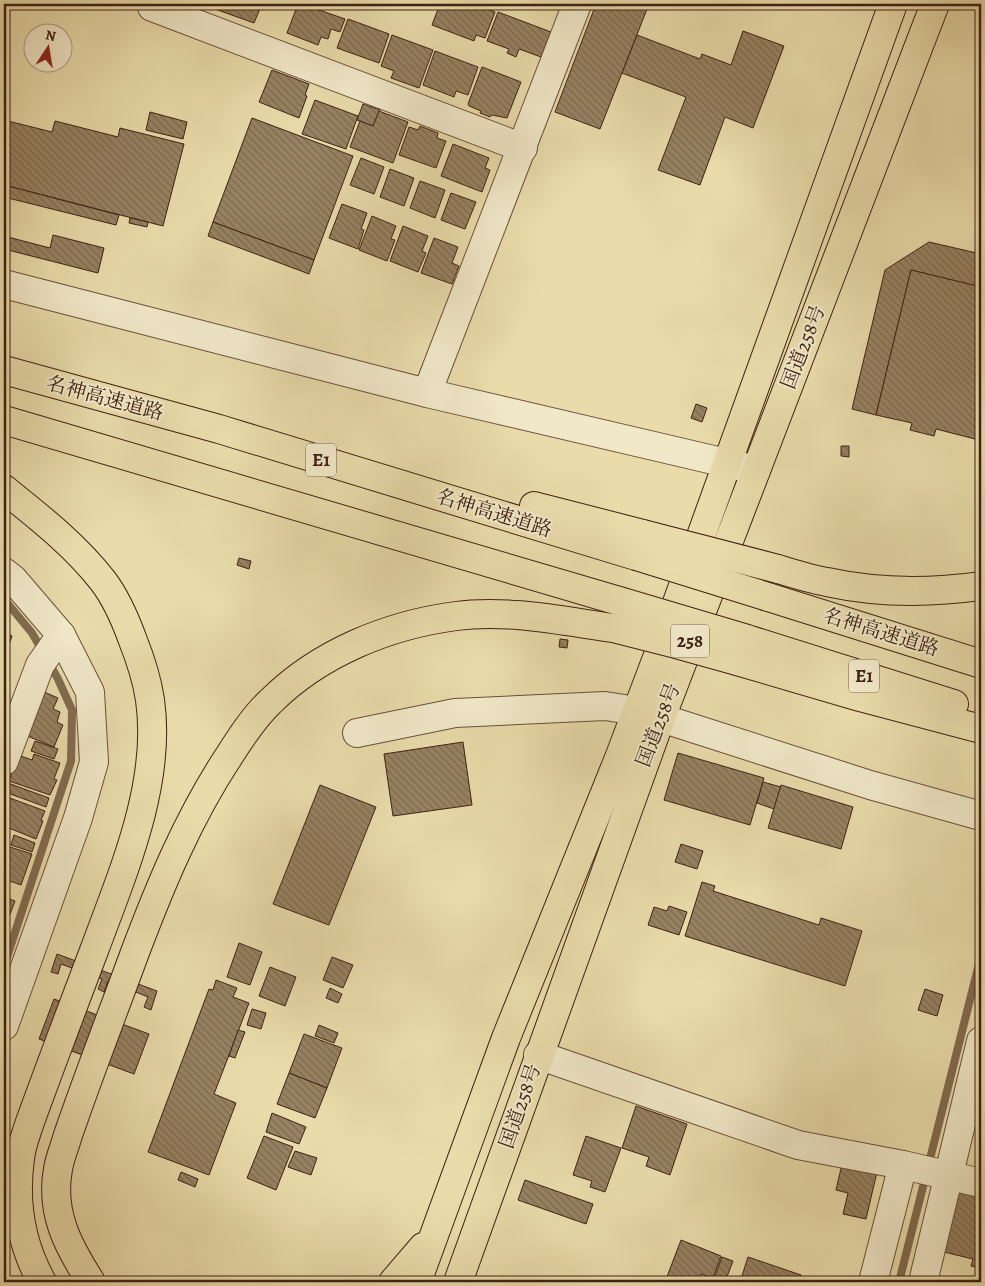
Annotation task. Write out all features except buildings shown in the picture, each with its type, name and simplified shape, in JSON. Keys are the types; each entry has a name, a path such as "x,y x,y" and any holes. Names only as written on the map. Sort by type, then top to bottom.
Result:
{"highway":[{"name":"国道258号","path":"458,1282 538,1055 728,464 893,4"},
{"name":"国道258号","path":"417,1282 506,1038 756,470 935,4"},
{"name":"名神高速道路","path":"4,370 640,545 768,597 981,664"},
{"name":"E1","path":"4,420 619,601 742,650 981,713"},
{"path":"4,489 41,518 77,551 104,582 124,617 140,658 150,700 152,741 148,782 136,831 118,885 30,1122 20,1158 18,1194 22,1232 35,1270 42,1282"},
{"path":"640,545 778,570 827,582 878,589 950,590 981,586"},
{"path":"91,1282 74,1256 62,1228 57,1198 58,1169 68,1134 157,895 183,836 209,786 242,736 270,702 316,666 337,653 373,636 417,623 458,616 509,615 613,628 676,644 742,650 860,697 981,729"},
{"path":"393,1282 420,1252 443,1214"}],"street":[{"path":"153,4 152,6 523,148"},
{"path":"427,393 577,4"},
{"path":"4,284 427,393 756,470"},
{"path":"4,572 13,578 51,649 90,692 94,762 78,818 4,1022"},
{"path":"4,761 51,649"},
{"path":"357,733 455,713 605,706 649,714 870,785 981,816"},
{"path":"874,1282 926,1171 981,1041"},
{"path":"538,1055 798,1146 981,1183"},
{"path":"923,1282 926,1171"}],"waterway":[{"path":"4,599 32,633 43,652"},
{"path":"4,966 71,761 72,710 48,661"},
{"path":"899,1282 981,956"}]}
